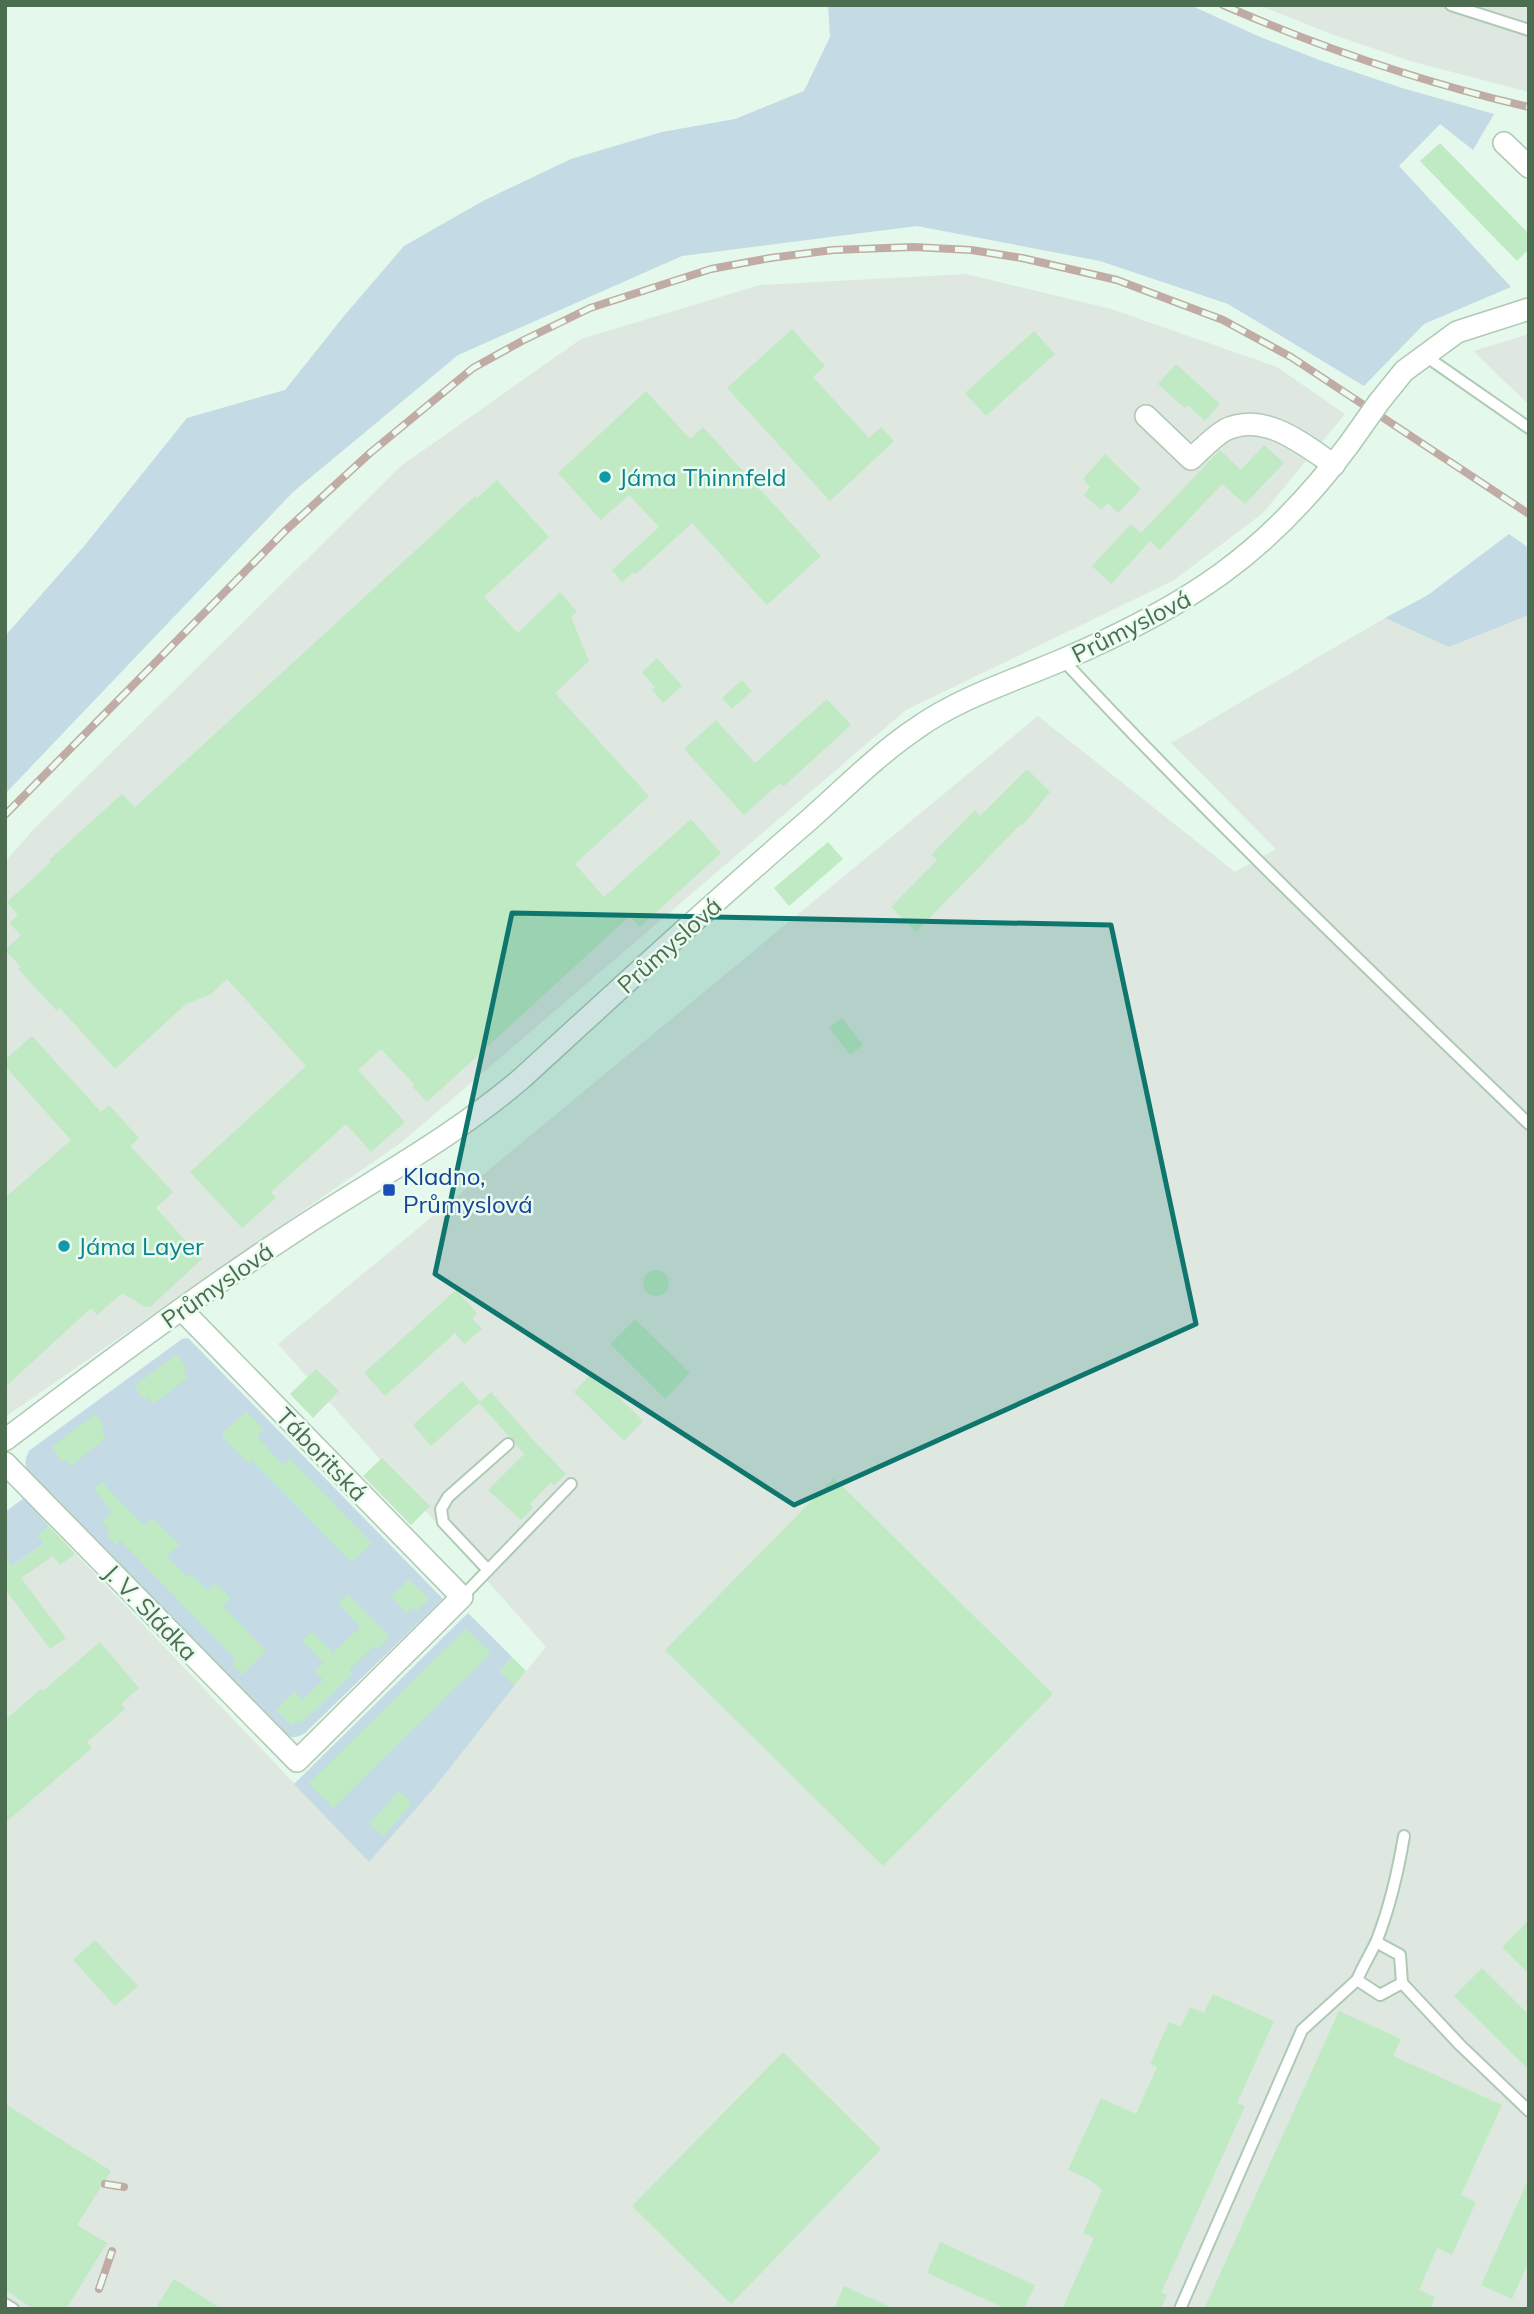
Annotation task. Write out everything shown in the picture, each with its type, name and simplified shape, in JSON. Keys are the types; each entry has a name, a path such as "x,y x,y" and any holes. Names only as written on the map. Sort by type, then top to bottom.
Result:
{"street":[{"path":"1504,143 1529,167"},
{"name":"Průmyslová","path":"5,1440 294,1231 486,1108 764,858 914,729 945,710 1153,618 1222,575 1280,526 1334,465 1398,378 1424,355 1457,332 1529,309"},
{"path":"1146,416 1191,458 1224,430 1249,424 1288,433 1334,465"},
{"name":"Táboritská","path":"182,1310 462,1597"},
{"name":"J. V. Sládka","path":"5,1463 296,1761 462,1597"}],"lane":[{"path":"1451,5 1529,30"},
{"path":"1424,355 1529,428"},
{"path":"1063,660 1337,939 1529,1124"},
{"path":"488,1570 443,1522 441,1509 448,1497 508,1444"},
{"path":"462,1597 571,1484"},
{"path":"1180,2309 1302,2030 1357,1980 1376,1942 1396,1881 1404,1836"},
{"path":"1376,1942 1400,1955 1402,1983 1460,2045 1529,2111"},
{"path":"1357,1980 1380,1995 1402,1983"},
{"path":"5,2304 13,2309"}],"highlighted area":[{"path":"512,913 1111,925 1196,1324 794,1505 435,1274"}],"shaded area":[{"path":"828,5 1190,5 1322,61 1402,88 1494,114 1473,150 1440,124 1399,166 1511,287 1424,324 1364,386 1228,304 1100,261 917,226 682,256 458,355 293,492 5,794 5,636 85,545 187,418 285,390 404,246 483,201 571,159 662,132 735,119 804,91 830,37"},
{"path":"1259,5 1529,5 1529,92 1410,61 1331,34"},
{"path":"966,274 1111,309 1277,367 1345,414 1263,513 1174,580 906,710 402,1142 5,1417 5,862 32,831 401,466 581,339 760,285"},
{"path":"1529,334 1529,405 1473,351"},
{"path":"1509,534 1529,548 1529,615 1449,647 1385,618 1428,595"},
{"path":"1529,615 1529,2309 5,2309 5,1571 57,1534 369,1862 546,1647 278,1344 1038,716 1235,872 1276,849 1171,743 1385,618 1449,647"},
{"path":"188,1338 443,1599 305,1733 297,1737 284,1733 26,1466 30,1450 182,1339"},
{"path":"24,1498 49,1526 38,1536 44,1543 5,1571 5,1512"},
{"path":"468,1613 513,1658 500,1671 515,1685 434,1788 369,1862 294,1784"}],"building":[{"path":"1440,143 1529,234 1529,249 1517,261 1420,161"},
{"path":"792,329 825,366 813,377 869,438 881,427 894,441 830,501 727,388"},
{"path":"1034,331 1055,354 986,416 965,393"},
{"path":"1176,364 1220,404 1205,421 1188,405 1185,408 1158,384"},
{"path":"646,391 690,439 703,427 821,556 767,605 692,523 636,574 634,572 622,582 612,570 659,527 629,495 601,520 558,473"},
{"path":"1264,445 1284,463 1245,504 1222,484 1160,550 1150,541 1111,584 1092,566 1131,524 1141,533 1220,450 1241,470"},
{"path":"1105,454 1141,489 1118,513 1108,503 1101,510 1084,495 1090,487 1083,479"},
{"path":"497,480 549,537 484,597 518,633 560,592 577,612 571,617 589,661 555,693 649,796 575,864 604,897 691,819 721,853 640,927 630,916 427,1102 381,1049 358,1070 405,1122 371,1152 346,1124 271,1192 276,1198 242,1228 190,1172 306,1066 227,979 211,994 186,1004 115,1069 60,1008 57,1011 18,969 21,967 5,950 21,935 9,923 18,915 7,902 122,794 135,807 475,496 477,498"},
{"path":"657,658 682,686 663,703 652,690 655,687 642,672"},
{"path":"742,680 752,691 732,709 722,698"},
{"path":"827,699 851,725 783,787 780,783 744,815 684,749 716,720 755,763"},
{"path":"1027,769 1050,792 1023,825 1021,824 916,932 891,907 937,860 931,855 975,810 980,816"},
{"path":"828,842 843,859 789,906 774,888"},
{"path":"842,1018 863,1045 850,1055 829,1028"},
{"path":"32,1036 101,1112 109,1105 139,1138 130,1146 173,1192 156,1208 202,1259 150,1307 145,1307 122,1293 97,1315 91,1308 5,1387 5,1198 71,1140 5,1066 5,1060"},
{"path":"656,1270 665,1274 669,1283 665,1292 656,1296 647,1292 643,1283 647,1274"},
{"path":"456,1290 477,1313 472,1318 482,1329 464,1344 455,1333 385,1396 364,1373"},
{"path":"635,1319 690,1373 665,1399 610,1344"},
{"path":"177,1354 187,1368 183,1371 188,1378 153,1404 148,1397 144,1400 134,1386"},
{"path":"316,1369 339,1391 313,1418 290,1394"},
{"path":"593,1372 643,1421 624,1441 574,1392"},
{"path":"462,1381 480,1402 431,1446 413,1425"},
{"path":"491,1392 566,1474 554,1486 551,1482 530,1504 533,1508 521,1520 488,1490 524,1454 514,1439 479,1403"},
{"path":"246,1411 264,1430 257,1436 283,1465 290,1459 372,1543 352,1562 251,1460 248,1463 221,1435"},
{"path":"95,1414 105,1428 101,1431 106,1438 71,1466 66,1458 62,1462 52,1447"},
{"path":"382,1458 430,1506 411,1525 363,1476"},
{"path":"834,1478 1053,1694 883,1866 665,1650"},
{"path":"102,1482 144,1526 152,1518 180,1545 167,1557 187,1577 191,1574 208,1591 216,1583 231,1598 223,1606 266,1651 242,1675 232,1664 236,1660 120,1540 116,1545 106,1535 110,1531 102,1522 112,1512 94,1488"},
{"path":"49,1526 75,1554 60,1565 53,1556 21,1578 66,1638 50,1649 5,1589 5,1556 13,1566 44,1543 38,1536"},
{"path":"409,1579 429,1599 417,1611 413,1608 407,1613 391,1597"},
{"path":"347,1594 390,1637 378,1649 374,1646 349,1670 353,1673 301,1724 298,1720 292,1726 276,1710 294,1691 302,1700 323,1680 315,1671 323,1663 302,1641 312,1632 333,1653 360,1627 338,1603"},
{"path":"466,1629 491,1653 333,1808 309,1783"},
{"path":"100,1642 139,1688 121,1704 125,1709 87,1742 92,1748 5,1823 5,1720"},
{"path":"513,1658 526,1671 515,1685 500,1671"},
{"path":"399,1791 412,1803 384,1836 369,1824"},
{"path":"1529,1920 1529,1974 1502,1947"},
{"path":"95,1940 138,1986 115,2006 73,1960"},
{"path":"1482,1968 1529,2015 1529,2070 1454,1996"},
{"path":"1213,1994 1274,2021 1237,2103 1245,2106 1161,2293 1167,2295 1161,2309 1062,2309 1094,2238 1083,2233 1102,2190 1090,2180 1068,2170 1101,2098 1136,2114 1157,2067 1150,2064 1169,2022 1181,2027 1190,2007 1204,2013"},
{"path":"1339,2011 1401,2039 1393,2056 1502,2105 1461,2195 1476,2202 1452,2255 1437,2248 1419,2290 1435,2297 1430,2309 1204,2309"},
{"path":"783,2052 881,2149 731,2304 632,2206"},
{"path":"5,2104 111,2171 77,2225 107,2243 66,2309 33,2309 5,2289"},
{"path":"1529,2178 1529,2261 1512,2299 1481,2285"},
{"path":"940,2242 1035,2285 1024,2309 1007,2309 927,2273"},
{"path":"174,2279 222,2309 155,2309"},
{"path":"844,2286 895,2309 834,2309"}],"railway":[{"path":"1223,5 1374,63 1529,107"},
{"path":"5,815 285,531 370,453 473,368 590,308 711,269 833,250 913,247 971,250 1022,258 1117,280 1223,320 1291,357 1529,514"},
{"path":"105,2184 124,2187"},
{"path":"99,2289 112,2251"}],"place":[{"name":"Jáma Thinnfeld","path":"605,477"},
{"name":"Kladno, Průmyslová","path":"389,1190"},
{"name":"Jáma Layer","path":"64,1246"}]}
